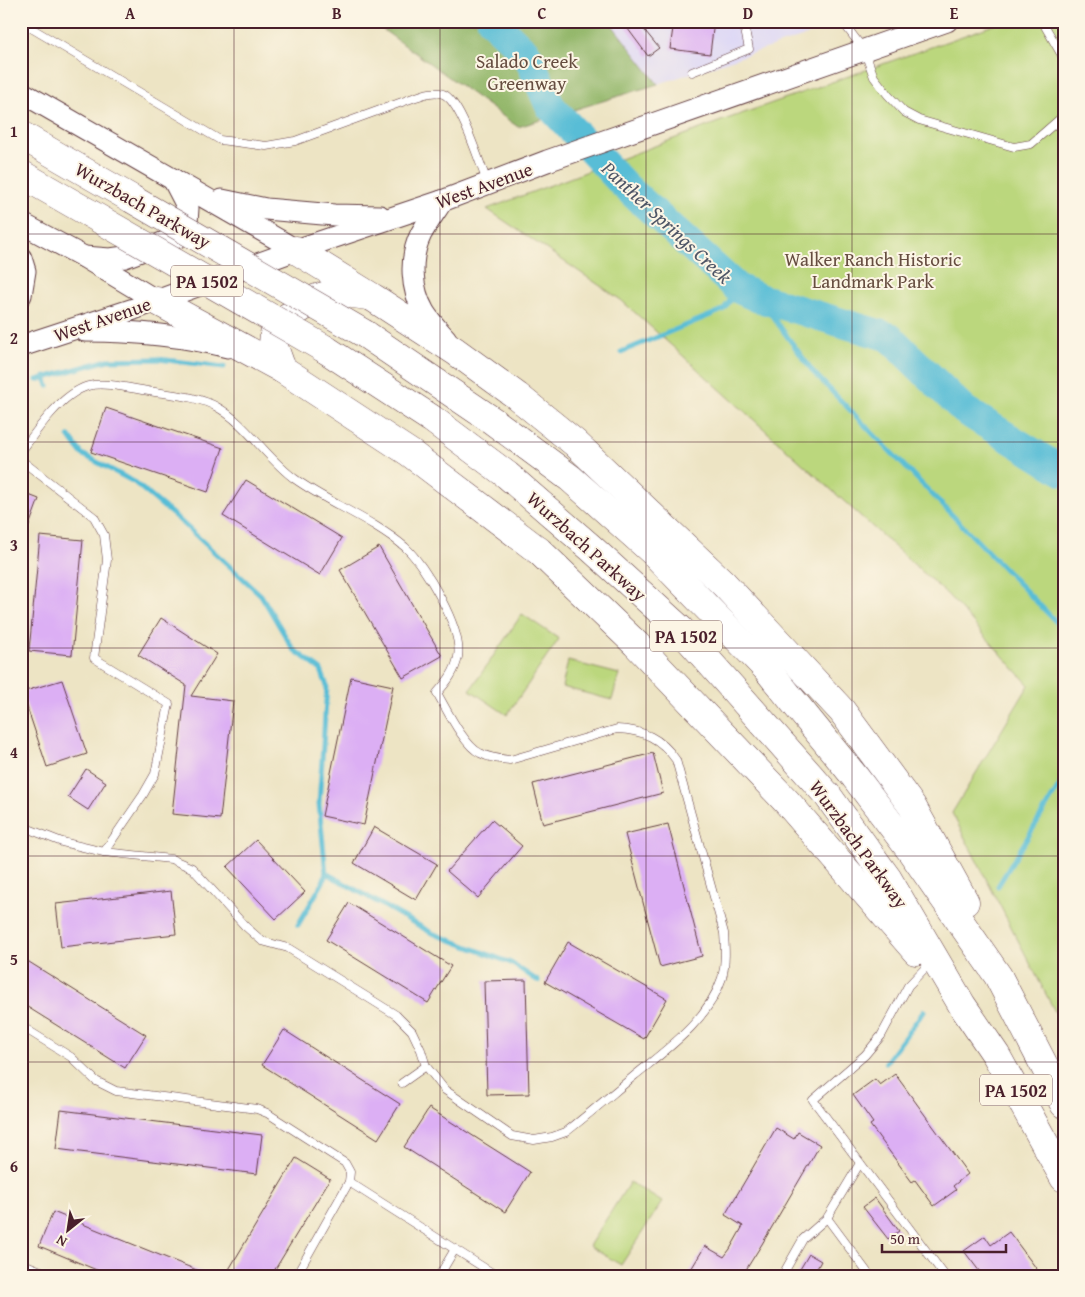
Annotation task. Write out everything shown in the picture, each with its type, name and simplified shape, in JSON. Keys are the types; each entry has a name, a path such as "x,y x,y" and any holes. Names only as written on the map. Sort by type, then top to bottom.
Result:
{"highway":[{"name":"Wurzbach Parkway","path":"21,134 365,334 493,421 570,478 652,551 766,668 849,770 911,851 998,976 1064,1104"},
{"name":"Wurzbach Parkway","path":"21,174 325,349 432,419 507,475 680,629 828,796 888,879 962,1005 996,1055 1064,1178"},
{"path":"296,250 455,351 517,396 575,443 724,584 842,711 912,806 962,894 998,976"},
{"path":"282,369 273,344 274,334 280,322 317,298 338,292 372,297"},
{"path":"157,301 282,369 410,453 539,551 636,644 787,802 962,1005"}],"main road":[{"name":"West Avenue","path":"21,346 157,301 296,250 442,201 547,161 947,21"},
{"name":"Wurzbach Parkway","path":"21,92 296,250"},
{"path":"84,257 110,259 125,257 178,237 187,223 188,208 172,178"},
{"path":"205,197 266,209 334,215 395,216"},
{"path":"442,201 421,235 413,257 414,281 416,293 424,312 455,351"},
{"path":"21,224 84,257 157,301"},
{"path":"21,258 25,271 21,295"},
{"path":"70,330 134,331 197,340 255,354"}],"lane":[{"path":"692,72 749,49 743,21"},
{"path":"842,21 864,50 874,77 904,112 918,120 1014,147 1031,144 1064,114"},
{"path":"1042,21 1064,59"},
{"path":"21,22 220,140 232,143 266,146 295,141 413,98 432,93 443,94 451,100 462,118 487,184"},
{"path":"21,452 43,421 67,398 87,386 103,385 193,398 217,407 235,420 282,470 385,533 405,548 422,568 449,615 457,638 458,656 450,677 437,692 460,731 478,753 493,759 510,760 617,729 632,729 652,737 667,747 676,760 724,933 725,955 722,978 713,997 697,1021 566,1132 534,1140 512,1136 445,1090 426,1066 412,1030 396,1015 288,948 262,941 245,926 192,868 171,859 104,852 62,842 21,826"},
{"path":"21,460 94,517 104,535 107,560 94,658 169,704 155,774 143,796 104,852"},
{"path":"928,965 905,991 881,1036 813,1100 945,1276"},
{"path":"21,1026 71,1057 96,1081 116,1091 257,1109 267,1113 345,1163 350,1172 349,1182 296,1276"},
{"path":"402,1083 426,1066"},
{"path":"782,1276 803,1239 827,1218 860,1163"},
{"path":"349,1182 496,1276"},
{"path":"827,1218 870,1276"},
{"path":"439,1276 455,1249"},
{"path":"21,1262 53,1276"}],"shaded area":[{"path":"609,21 851,21 658,84"}],"green space":[{"name":"Salado Creek Greenway","path":"371,21 609,21 658,84 518,127"},
{"name":"Walker Ranch Historic Landmark Park","path":"1005,21 1064,21 1064,1029 952,813 1029,685 948,595 621,300 487,209 724,120"},
{"path":"522,614 559,639 507,715 470,690"},
{"path":"568,661 619,674 612,700 562,687"},
{"path":"630,1182 662,1202 621,1265 589,1246"}],"building":[{"path":"622,21 637,21 659,48 648,56"},
{"path":"674,21 714,21 710,54 670,49"},
{"path":"106,408 223,448 208,492 91,452"},
{"path":"246,480 342,538 320,575 223,516"},
{"path":"21,492 39,499 23,542 21,542"},
{"path":"40,536 83,540 72,655 29,651"},
{"path":"379,547 442,656 403,678 340,570"},
{"path":"161,618 217,654 191,696 233,701 220,819 172,814 186,685 138,655"},
{"path":"351,677 393,686 364,825 322,816"},
{"path":"62,680 87,754 47,767 22,692"},
{"path":"653,753 663,793 543,824 533,784"},
{"path":"86,769 106,782 88,810 68,797"},
{"path":"492,820 522,846 478,898 447,871"},
{"path":"668,824 702,956 660,967 625,834"},
{"path":"374,827 437,864 416,900 354,863"},
{"path":"256,840 305,892 276,919 227,867"},
{"path":"171,891 176,934 61,947 56,904"},
{"path":"349,903 451,966 428,1003 326,940"},
{"path":"568,942 667,999 644,1039 545,982"},
{"path":"21,957 146,1035 125,1068 21,1003"},
{"path":"526,980 529,1094 487,1095 484,981"},
{"path":"284,1030 400,1104 378,1139 262,1065"},
{"path":"895,1074 968,1174 953,1186 956,1190 934,1206 915,1180 912,1182 870,1125 873,1123 853,1095 875,1079 880,1085"},
{"path":"429,1108 530,1172 505,1212 404,1147"},
{"path":"61,1110 262,1135 257,1174 56,1149"},
{"path":"776,1128 794,1139 798,1132 820,1145 762,1244 742,1276 687,1276 705,1246 724,1257 730,1249 743,1226 725,1215"},
{"path":"296,1158 330,1179 271,1276 225,1276"},
{"path":"875,1198 899,1231 888,1239 863,1207"},
{"path":"53,1212 209,1276 111,1276 39,1246"},
{"path":"1009,1232 1042,1276 983,1276 964,1251 985,1236 991,1245"},
{"path":"809,1254 821,1261 813,1276 796,1276"}],"waterway":[{"name":"Panther Springs Creek","path":"492,21 527,54 550,106 625,186 737,288 759,298 889,337 964,410 1064,472"},
{"path":"621,352 723,310 739,289"},
{"path":"759,298 814,373 1064,630"},
{"path":"37,380 108,360 158,359 224,367"},
{"path":"45,377 48,386"},
{"path":"69,436 82,454 134,482 177,518 261,595 293,649 321,670 327,686 319,804 326,873 432,933 511,963 538,981"},
{"path":"998,886 1064,778"},
{"path":"298,925 323,882 326,873"},
{"path":"886,1062 924,1011"}]}
